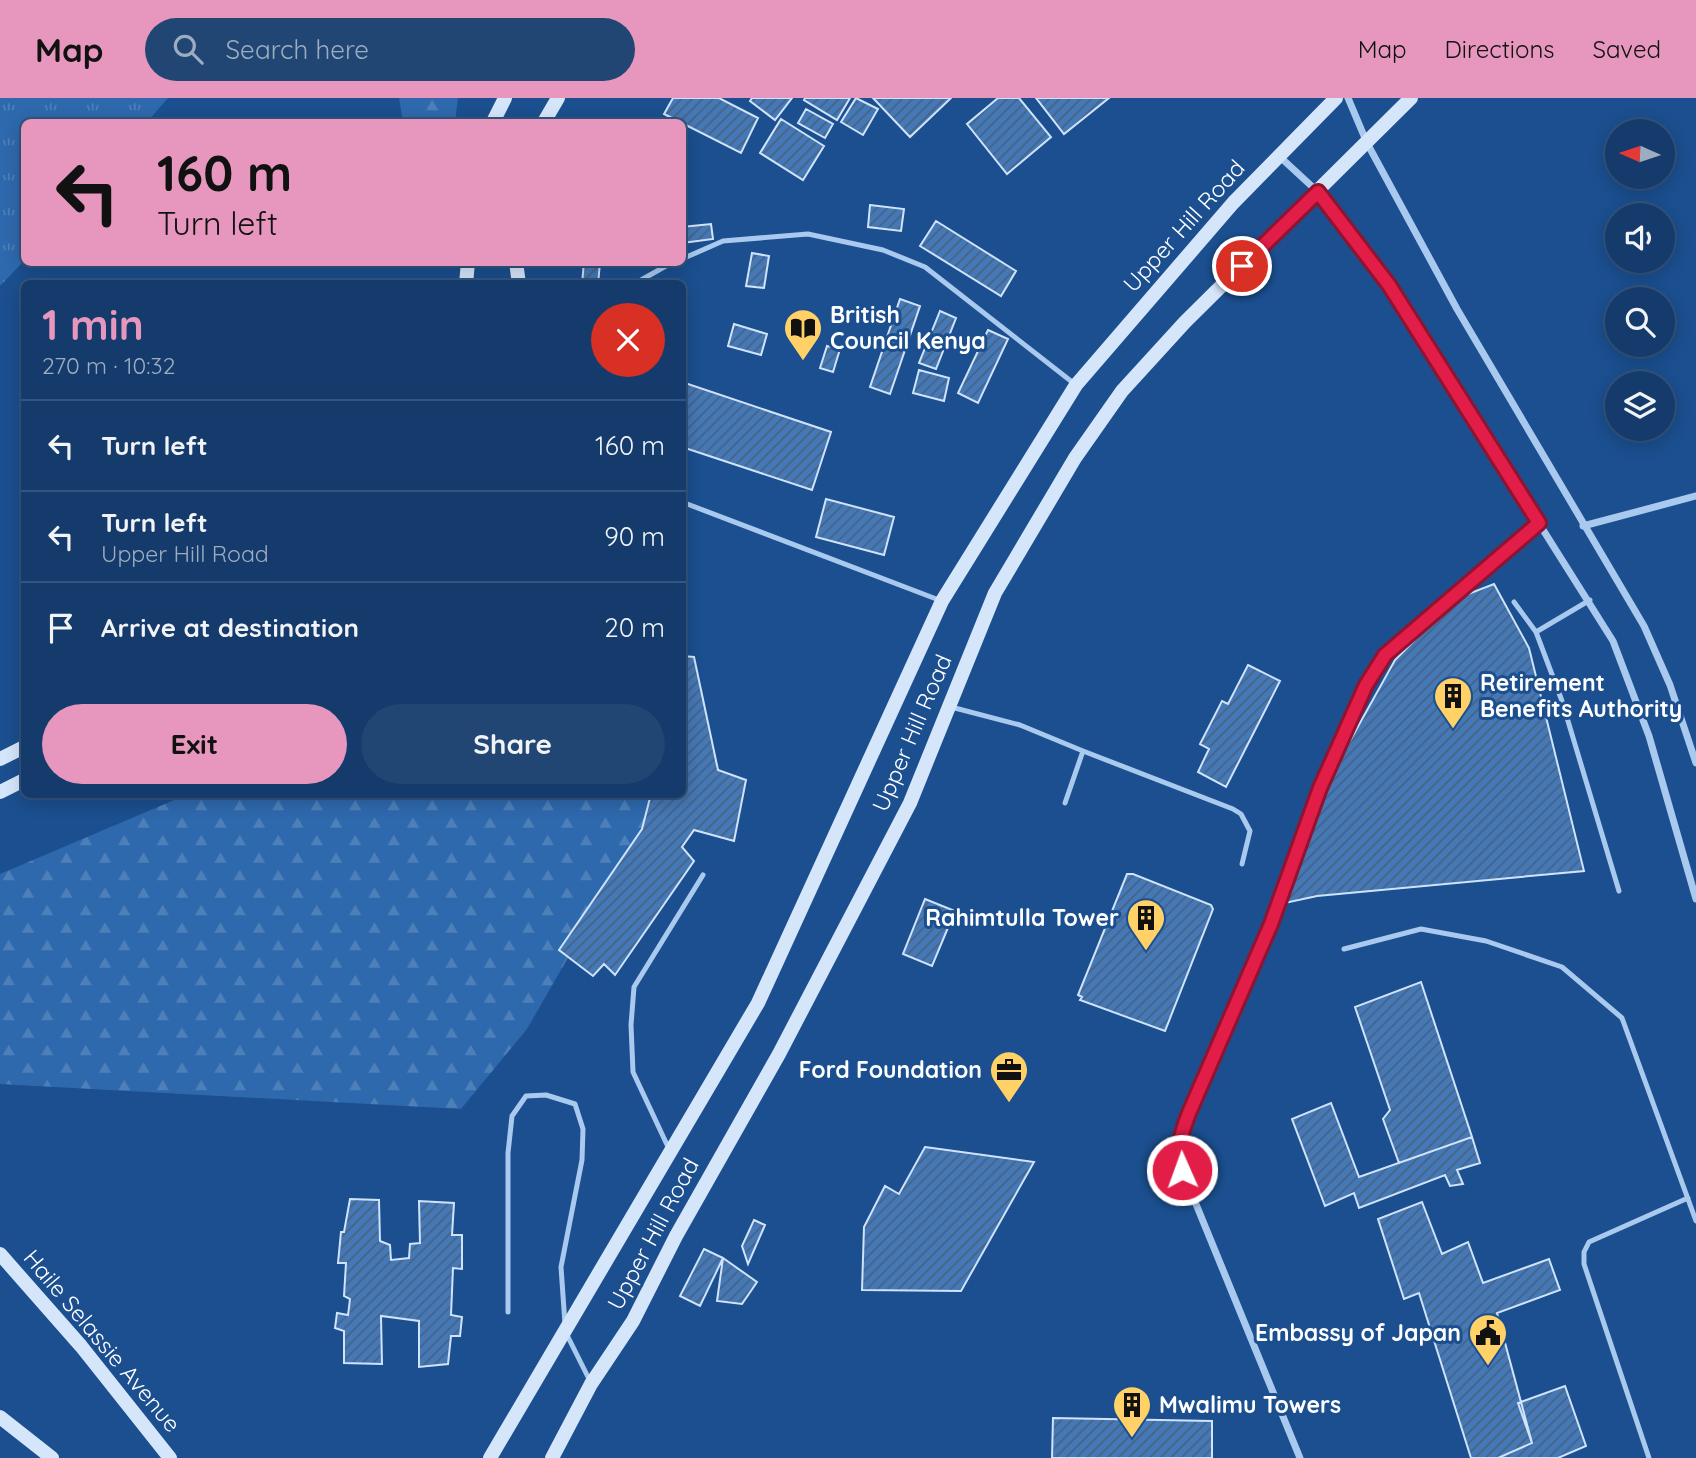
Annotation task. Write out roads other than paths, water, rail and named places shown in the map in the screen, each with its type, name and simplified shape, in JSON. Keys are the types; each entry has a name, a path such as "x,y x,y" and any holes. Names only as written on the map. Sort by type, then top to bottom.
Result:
{"street":[{"path":"494,119 505,98"},
{"path":"546,119 558,98"},
{"name":"Upper Hill Road","path":"490,1458 758,1003 942,601 1076,384 1233,203 1336,98"},
{"path":"1348,98 1367,143 1457,309 1644,626 1670,685 1695,753 1696,763"},
{"name":"Upper Hill Road","path":"552,1458 591,1384 633,1321 676,1236 792,1030 910,803 995,593 1075,458 1122,391 1185,322 1411,98"},
{"path":"1279,156 1318,192 1389,285 1590,600 1613,641 1644,724 1696,899"},
{"path":"1583,526 1696,496"},
{"path":"1300,1458 1182,1170 1178,1155 1180,1139 1214,1051 1271,924 1320,788 1366,685 1385,655 1539,523"},
{"path":"0,759 21,748"},
{"path":"0,793 21,782"},
{"name":"Haile Selassie Avenue","path":"0,1254 81,1346 170,1458"},
{"path":"0,1417 52,1458"}],"lane":[{"path":"686,257 723,241 808,234 883,250 925,267 1076,384"},
{"path":"641,280 666,266"},
{"path":"686,504 942,601"},
{"path":"1536,632 1590,600"},
{"path":"1514,602 1536,632 1562,701 1619,891"},
{"path":"948,707 1020,726 1172,783 1241,814 1250,831 1242,864"},
{"path":"1065,803 1083,751"},
{"path":"670,1152 633,1072 631,1025 634,987 702,875"},
{"path":"1344,949 1421,929 1486,940 1562,967 1622,1018 1696,1221"},
{"path":"508,1312 508,1153 512,1116 526,1096 547,1095 575,1104 583,1129 582,1160 561,1267 566,1332 591,1384"},
{"path":"1649,1458 1584,1264 1584,1252 1590,1242 1688,1198"}],"place":[{"name":"British Council Kenya","path":"803,362"},
{"name":"Retirement Benefits Authority","path":"1453,730"},
{"name":"Rahimtulla Tower","path":"1146,952"},
{"name":"Ford Foundation","path":"1009,1104"},
{"name":"Embassy of Japan","path":"1488,1367"},
{"name":"Mwalimu Towers","path":"1132,1439"}]}
